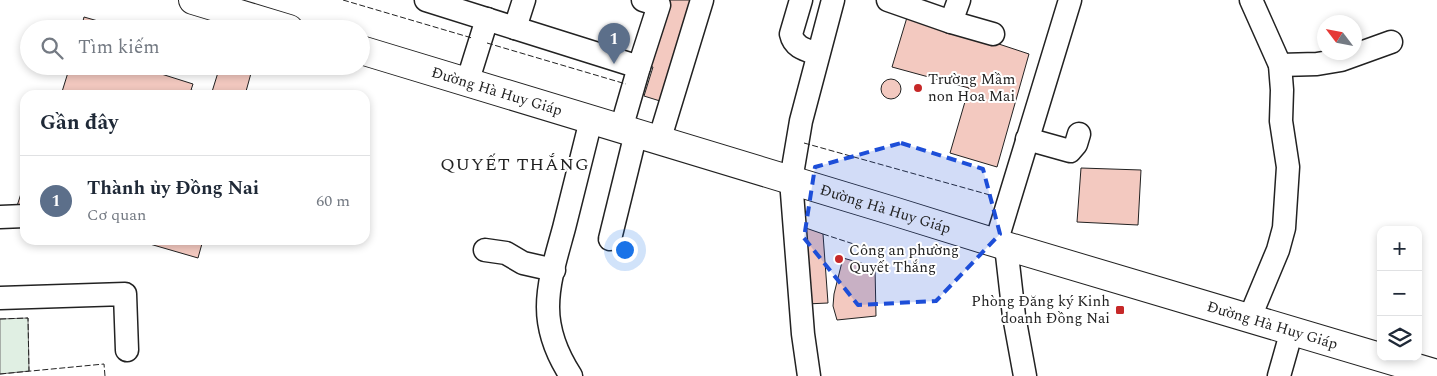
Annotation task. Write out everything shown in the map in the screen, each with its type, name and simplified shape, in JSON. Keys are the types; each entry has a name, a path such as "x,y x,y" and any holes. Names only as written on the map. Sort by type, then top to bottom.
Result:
{"main road":[{"path":"192,0 249,8 272,20"},
{"name":"Đường Hà Huy Giáp","path":"370,53 1001,245 1292,330 1393,363 1437,374"}],"street":[{"path":"426,0 466,6 487,19 639,67"},
{"path":"515,28 524,0"},
{"path":"610,239 639,134 702,0"},
{"path":"801,0 791,34 792,39 801,48 818,54"},
{"path":"809,376 803,334 792,180 800,121 833,0"},
{"path":"888,0 992,34"},
{"path":"951,22 958,0"},
{"path":"1025,376 1001,245 1027,139 1070,0"},
{"path":"1250,318 1278,250 1284,228 1288,167 1281,122 1282,90 1280,65 1251,0"},
{"path":"639,134 639,67 654,2"},
{"path":"467,82 487,19"},
{"path":"1280,65 1317,64 1341,60 1391,42"},
{"path":"571,376 558,351 550,326 549,293 591,120"},
{"path":"1027,139 1070,151 1076,144 1079,134"},
{"path":"0,217 20,216"},
{"path":"485,250 506,253 523,263 554,270"},
{"path":"0,298 125,294 127,350"},
{"path":"1279,376 1292,330"}],"highlighted area":[{"path":"901,143 983,169 1000,234 936,301 858,305 804,238 815,167"}],"green space":[{"path":"28,318 29,371 0,374 0,319"}],"building":[{"path":"669,0 691,0 660,101 644,96 653,67 649,66"},
{"path":"908,14 1029,54 997,167 950,153 969,88 892,67"},
{"path":"84,17 94,20 83,20"},
{"path":"67,75 164,75 193,84 191,90 63,90"},
{"path":"217,75 251,75 246,90 213,90"},
{"path":"887,79 895,79 901,85 901,93 895,99 887,99 881,93 881,85"},
{"path":"1081,168 1141,170 1138,225 1077,222"},
{"path":"20,197 20,207 17,206"},
{"path":"800,226 823,234 828,303 806,304"},
{"path":"153,245 202,245 198,258"},
{"path":"843,258 875,267 876,316 837,320 833,306 834,294"}],"fence":[{"path":"343,0 472,38"},
{"path":"487,43 626,84"},
{"path":"804,143 990,195"},
{"path":"823,234 875,251"},
{"path":"0,319 28,318 29,371"},
{"path":"0,374 104,364 105,376"}],"place":[{"name":"Thành ủy Đồng Nai","path":"614,64"},
{"name":"Trường Mầm non Hoa Mai","path":"918,88"},
{"name":"Công an phường Quyết Thắng","path":"839,259"},
{"name":"Phòng Đăng ký Kinh doanh Đồng Nai","path":"1120,310"}],"district":[{"name":"QUYẾT THẮNG","path":"515,164"}]}
